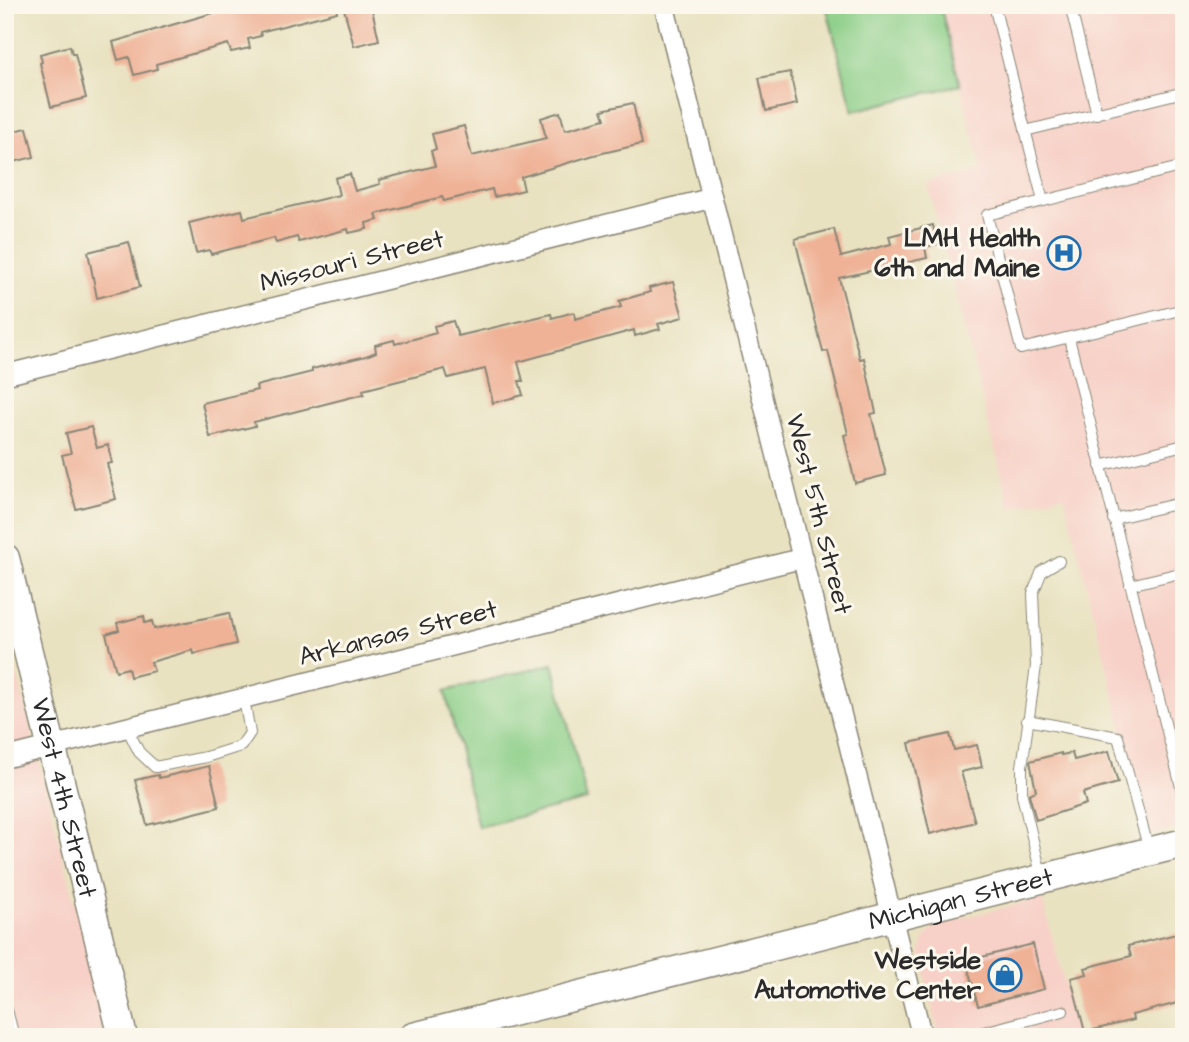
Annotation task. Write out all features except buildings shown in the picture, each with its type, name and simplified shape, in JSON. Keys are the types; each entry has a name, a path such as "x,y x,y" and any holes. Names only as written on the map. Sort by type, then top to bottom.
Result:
{"street":[{"name":"West 5th Street","path":"664,5 922,1037"},
{"name":"Missouri Street","path":"5,375 712,198"},
{"name":"West 4th Street","path":"5,558 123,1037"},
{"name":"Arkansas Street","path":"5,758 803,558"},
{"name":"Michigan Street","path":"413,1037 1184,843"}],"lane":[{"path":"994,5 1043,201"},
{"path":"1070,5 1097,114"},
{"path":"1025,131 1184,92"},
{"path":"1184,166 988,215 1021,349 1184,309"},
{"path":"1069,338 1113,519 1182,781 1184,799"},
{"path":"1100,466 1184,445"},
{"path":"1113,519 1184,502"},
{"path":"1043,879 1022,795 1022,767 1036,666 1033,593 1042,571 1059,561"},
{"path":"1130,585 1184,572"},
{"path":"127,728 139,752 155,767 206,757 242,746 250,733 244,699"},
{"path":"1027,720 1118,737 1149,852"},
{"path":"5,1002 14,1037"},
{"path":"965,1037 1063,1011"}],"shaded area":[{"name":"LMH Health 6th and Maine","path":"940,5 1184,5 1184,827 1149,835 1064,495 1010,508 928,185 982,171"},
{"path":"5,627 82,932 104,1037 5,1037"},
{"path":"1042,898 1078,1037 939,1037 921,960 925,938 941,923"}],"green space":[{"path":"826,5 940,5 960,85 853,111"},
{"path":"553,664 587,800 478,827 445,691"}],"place":[{"name":"LMH Health 6th and Maine","path":"1064,253"},
{"name":"Westside Automotive Center","path":"1005,975"}]}
